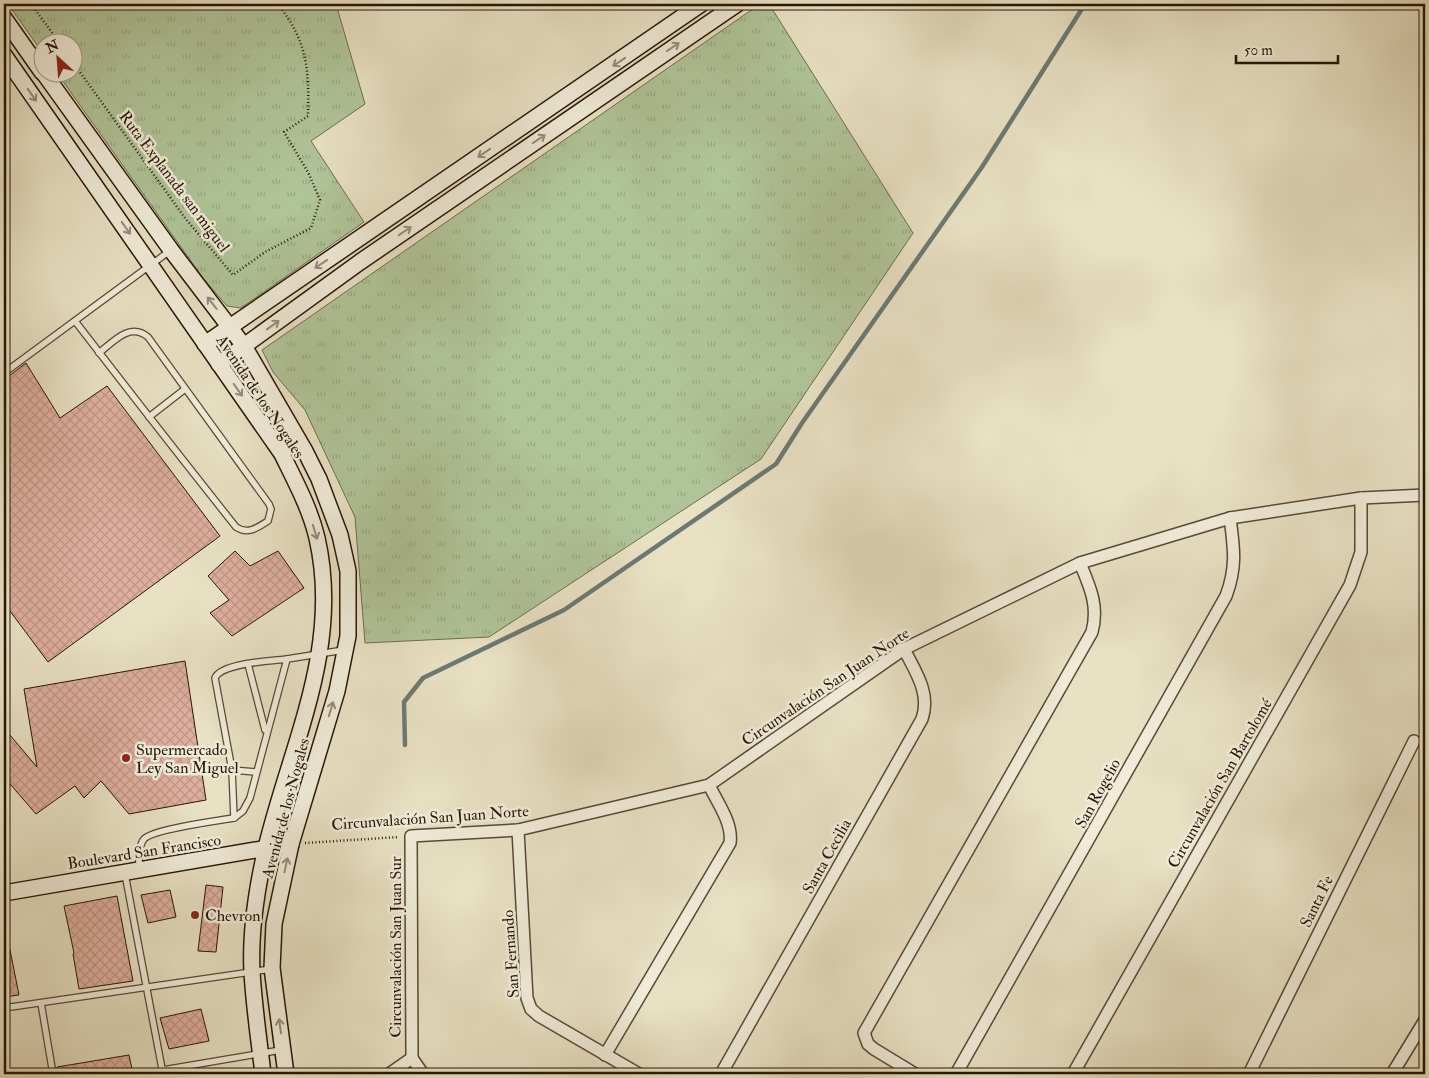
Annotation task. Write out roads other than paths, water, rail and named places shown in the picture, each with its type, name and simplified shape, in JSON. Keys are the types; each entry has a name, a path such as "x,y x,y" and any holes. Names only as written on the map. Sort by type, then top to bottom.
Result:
{"main road":[{"path":"205,344 702,4"},
{"path":"219,364 360,262 736,4"},
{"name":"Avenida de los Nogales","path":"4,18 32,57"},
{"name":"Avenida de los Nogales","path":"4,55 282,454 306,504 317,538 322,573 324,614 320,655 311,696 266,848 258,893 252,971 263,1074"},
{"name":"Avenida de los Nogales","path":"50,82 171,250 244,346 308,458 340,535 348,571 349,610 345,650 337,691 291,844 274,924 272,968 286,1074"},
{"path":"348,246 360,262"},
{"name":"Boulevard San Francisco","path":"4,893 291,844"}],"street":[{"name":"Circunvalación San Juan Norte","path":"411,836 518,830 709,785 904,649 1080,563 1230,518 1361,498 1425,495"},
{"name":"Circunvalación San Bartolomé","path":"1073,1074 1350,585 1361,552 1361,498"},
{"name":"San Rogelio","path":"956,1074 1226,596 1233,579 1235,562 1230,518"},
{"path":"914,1074 874,1049 868,1044 864,1033 1092,632 1096,612 1094,597 1080,563"},
{"name":"Santa Cecilia","path":"721,1074 922,719 925,710 924,693 904,649"},
{"name":"Santa Fe","path":"1248,1074 1414,741"},
{"path":"605,1055 730,843 731,834 728,824 709,785"},
{"name":"San Fernando","path":"518,830 526,983 531,1009 539,1016 639,1074"},
{"name":"Circunvalación San Juan Sur","path":"411,836 412,1058 423,1074"},
{"path":"1392,1074 1425,1020"},
{"name":"Circunvalación San Juan Sur","path":"389,1074 412,1058"}],"lane":[{"path":"4,373 171,250"},
{"path":"75,321 99,353 149,417 236,527 241,530 250,531 268,521 271,509 269,504 148,337 140,331 132,330 122,335 99,353"},
{"path":"149,417 185,389"},
{"path":"234,818 232,770 215,678 216,674 223,669 248,664 345,650"},
{"path":"283,1049 163,1072 147,987 132,871 141,845 148,836 234,818 243,811 250,798 266,732 287,659"},
{"path":"248,664 266,732"},
{"path":"232,770 256,772"},
{"path":"4,1008 272,968"},
{"path":"41,1003 53,1074"}],"waterway":[{"path":"405,745 404,702 423,678 564,610 776,464 802,423 982,167 1085,4"}],"place":[{"name":"Supermercado Ley San Miguel","path":"126,758"},
{"name":"Chevron","path":"195,915"}]}
